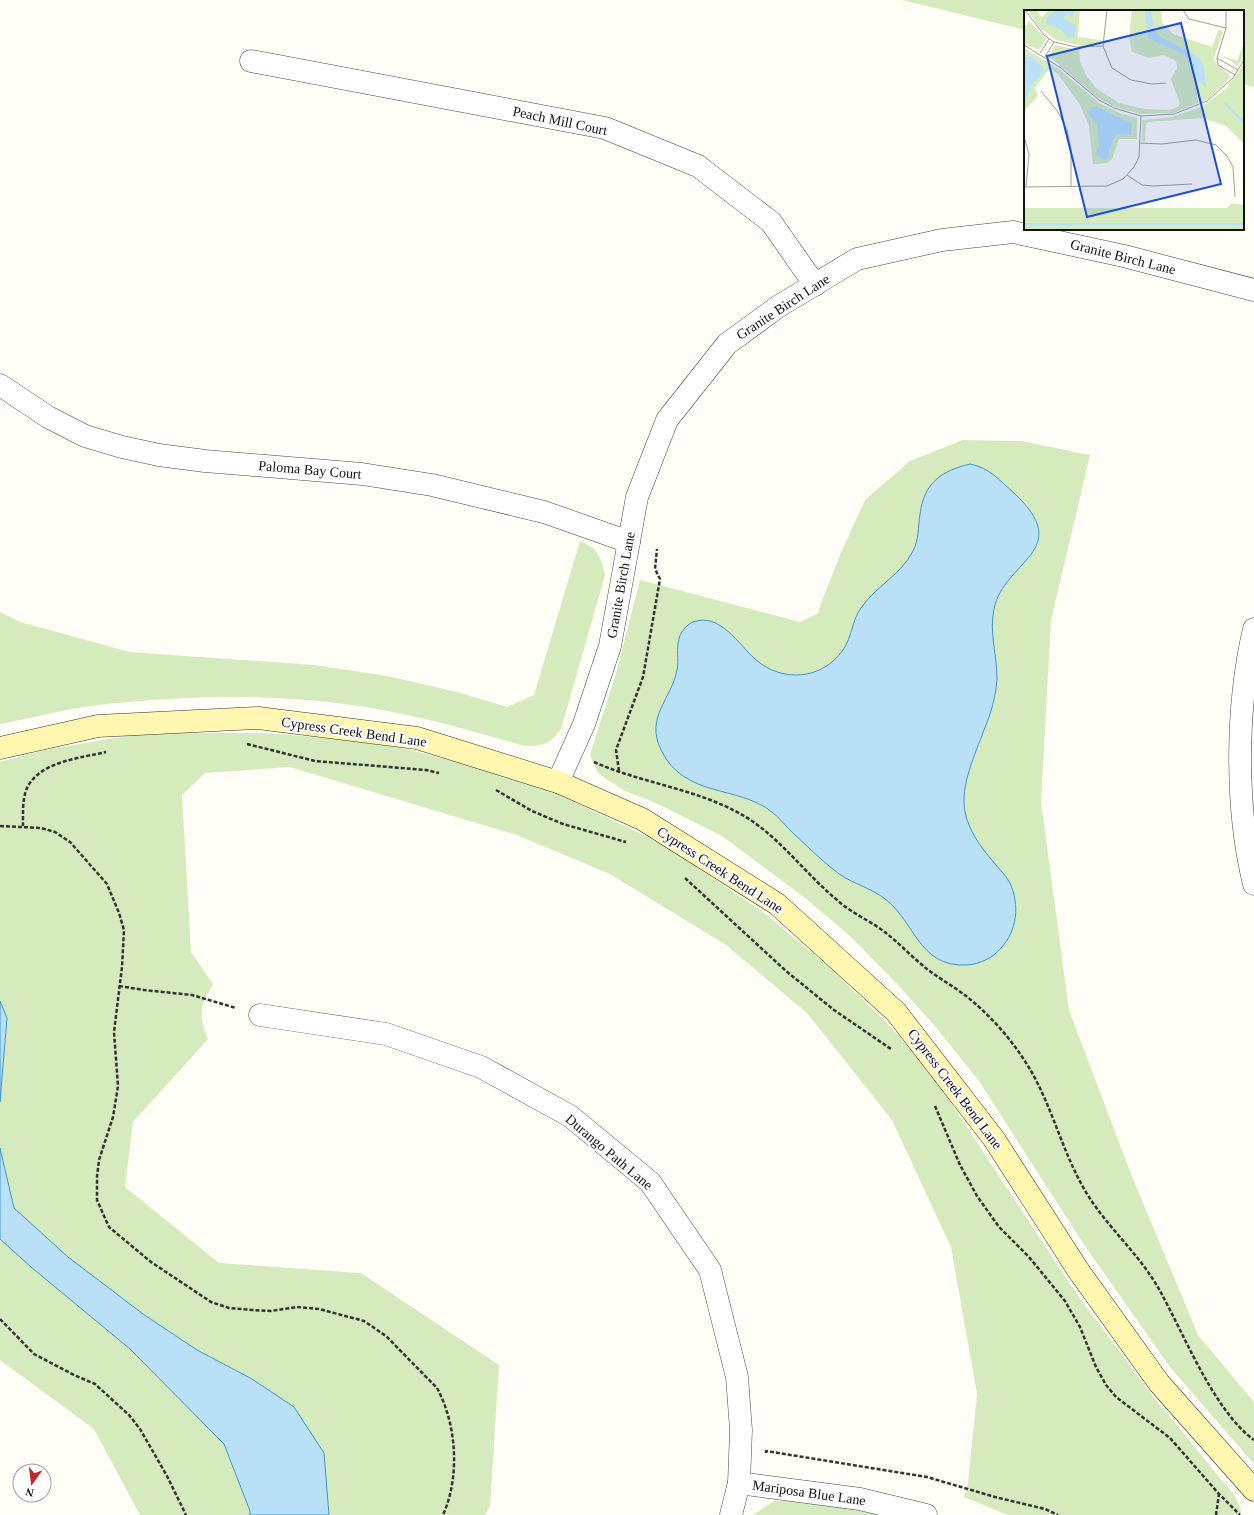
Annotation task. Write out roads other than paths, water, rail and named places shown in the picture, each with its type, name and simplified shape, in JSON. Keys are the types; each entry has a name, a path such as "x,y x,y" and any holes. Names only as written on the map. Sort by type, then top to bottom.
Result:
{"street":[{"name":"Peach Mill Court","path":"251,61 598,127 612,131 698,166 771,222 815,285"},
{"name":"Granite Birch Lane","path":"558,782 584,724 610,646 637,497 667,420 727,344 779,306 857,259 942,240 1012,232 1124,256 1254,290"},
{"name":"Paloma Bay Court","path":"0,385 48,417 85,436 122,448 205,461 362,474 432,485 544,512 629,542"},
{"path":"1254,628 1243,704 1241,748 1242,819 1254,884"},
{"name":"Cypress Creek Bend Lane","path":"0,748 98,726 258,718 417,738 558,782 642,819 777,904 896,1012 994,1138 1078,1270 1159,1383 1254,1490"},
{"name":"Durango Path Lane","path":"260,1015 386,1034 481,1067 570,1116 650,1182 710,1270 737,1377 741,1430 749,1484 731,1515"},
{"name":"Mariposa Blue Lane","path":"749,1484 860,1499 926,1515"}],"water":[{"path":"970,464 983,468 999,479 1014,493 1031,513 1038,529 1038,542 1031,554 1000,592 994,609 992,627 997,669 996,692 989,717 969,770 966,781 964,802 969,825 975,837 1010,883 1016,909 1014,926 1011,934 998,952 986,960 967,965 950,964 937,959 918,940 902,916 892,905 881,896 839,874 809,848 772,812 744,798 697,784 683,776 671,765 661,750 657,738 656,728 657,718 670,691 677,670 680,637 682,632 690,623 703,620 720,626 755,659 766,667 777,672 789,675 801,675 824,667 834,660 846,645 861,608 874,593 902,567 913,551 917,538 922,503 930,486 942,475 951,470"},
{"path":"0,1001 7,1018 0,1102"},
{"path":"0,1148 14,1208 68,1257 143,1314 197,1350 252,1379 294,1407 324,1453 329,1515 250,1515 250,1511 224,1444 130,1349 31,1267 0,1239"}]}
